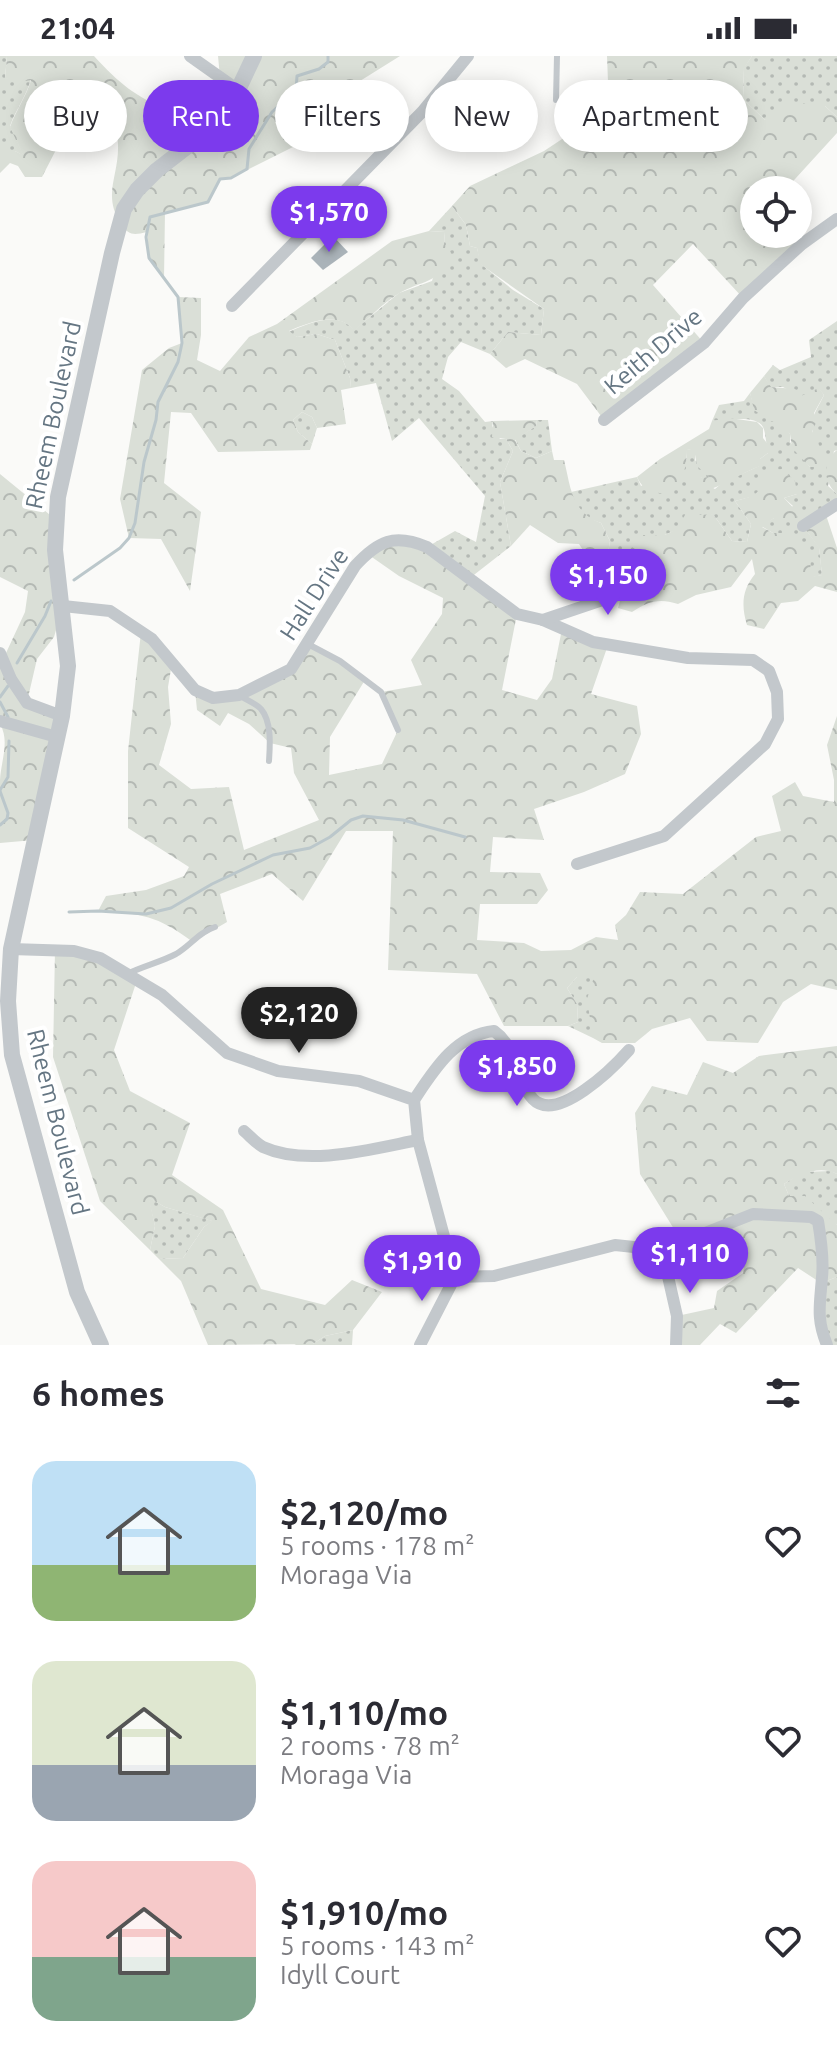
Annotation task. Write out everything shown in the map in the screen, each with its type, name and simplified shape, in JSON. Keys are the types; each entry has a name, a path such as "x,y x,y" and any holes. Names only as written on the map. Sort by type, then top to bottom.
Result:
{"street":[{"path":"190,56 224,80"},
{"name":"Rheem Boulevard","path":"243,80 254,56"},
{"path":"232,306 422,112 468,56"},
{"name":"Rheem Boulevard","path":"101,1345 77,1292 12,1055 8,1001 11,949 62,716 68,666 55,550 58,497 124,209 137,190 178,152"},
{"name":"Keith Drive","path":"604,420 704,343 752,289 802,244 837,219"},
{"path":"803,526 837,504"},
{"name":"Hall Drive","path":"239,695 291,669 355,566 379,544 394,539 411,540 427,547 517,614 543,620 593,642 688,658 753,660 769,671 777,692 778,719 765,744 664,836 577,864"},
{"path":"543,620 623,593 658,577"},
{"path":"63,606 110,611 152,639 195,690 213,698 239,695"},
{"path":"0,653 11,679 27,703 62,716"},
{"path":"0,721 57,737"},
{"path":"11,949 74,951 100,958 162,995 227,1053 278,1071 359,1081 414,1100"},
{"path":"420,1345 455,1277 418,1140 414,1100 438,1065 463,1042 480,1033 494,1031 506,1040 533,1101 542,1105 560,1104 607,1075 629,1050"},
{"path":"244,1131 260,1146 280,1152 335,1156 418,1140"},
{"path":"455,1277 494,1276 615,1245 662,1250 753,1214 811,1217 818,1221 822,1275 819,1326 827,1345"},
{"path":"662,1250 677,1316 676,1345"}],"lane":[{"path":"556,80 557,56"},
{"path":"306,643 340,661 381,692 398,730"},
{"path":"239,695 261,708 270,743 269,761"},
{"path":"127,974 173,956 201,933 215,927"}],"green space":[{"path":"0,56 7,56 5,78 31,79 24,80 24,96 10,126 24,156 15,151 0,151"},
{"path":"7,56 94,56 118,80 19,82 5,78"},
{"path":"218,56 400,56 362,80 275,80 275,152 283,152 231,178 220,180 208,202 165,212 164,279 149,258 147,232 129,233 115,214 112,194 118,152 127,152 127,87 143,98 143,152 259,152 259,80 224,80 220,77"},
{"path":"607,56 752,56 743,70 743,80 608,80"},
{"path":"752,56 837,56 837,117 825,106 765,120 748,104 748,80 743,80 743,69"},
{"path":"24,96 24,152 55,152 42,177 25,177 18,166 10,163 0,173 0,151 15,151 23,155 10,127"},
{"path":"790,102 825,106 837,117 837,133 798,176 740,176 740,248 798,248 743,298 693,244 653,285 704,343 604,420 577,384 525,359 506,368 490,354 508,332 541,335 544,309 480,264 477,248 470,246 466,225 452,206 470,186 554,144 554,152 748,152 748,104 765,120"},
{"path":"452,206 466,225 470,246 477,248 481,264 513,290 544,309 541,335 508,332 490,354 461,342 448,357 442,379 459,391 485,422 493,421 492,426 500,439 506,439 513,451 500,482 511,546 470,578 427,547 455,531 476,542 485,496 419,418 392,441 376,383 351,388 335,340 317,334 297,337 288,332 332,319 354,330 399,293 432,281 445,232 429,231"},
{"path":"429,231 445,232 444,244 451,253 436,276 392,298 354,331 340,321 323,320 289,331 297,337 317,334 335,340 350,378 351,388 341,390 346,424 317,428 312,417 302,412 293,420 298,432 312,444 310,450 218,452 191,413 171,412 164,483 201,512 190,591 161,539 129,538 120,499 142,370 169,348 182,343 178,297 201,298 197,360 220,371 249,337 277,324 392,241"},
{"path":"837,321 837,450 834,451 828,486 837,494 837,504 803,526 819,547 822,575 809,578 773,533 761,526 793,506 784,498 797,494 761,489 755,496 735,501 751,524 747,542 732,541 713,514 630,550 622,565 606,565 610,541 601,523 587,518 571,498 571,492 637,477 641,486 687,460 687,450 695,448 695,460 710,478 688,474 715,489 759,466 760,459 768,453 763,427 747,419 712,421 719,405 744,401 750,393 755,410 779,420 790,434 790,442 810,467 816,451 813,419 824,395 819,389 801,397 783,387 770,387 764,376 773,365 780,370 811,357 809,340"},
{"path":"764,376 771,387 795,389 801,396 819,388 824,395 814,413 817,421 812,431 824,463 818,467 810,467 792,448 790,434 779,426 778,421 772,422 754,410 750,393"},
{"path":"302,412 312,417 317,428 312,444 298,432 293,420"},
{"path":"730,418 757,422 763,428 763,438 770,447 760,459 760,466 701,492 687,474 694,472 702,478 709,477 697,466 694,449 687,450 683,475 667,494 649,490 640,482 637,477 709,429 712,421"},
{"path":"537,420 548,420 552,451 536,458 521,451 515,439 536,426"},
{"path":"537,420 536,426 515,440 521,451 536,458 552,451 554,460 564,460 578,506 601,523 610,541 606,565 592,564 579,544 558,543 530,525 511,546 500,482 513,451 506,439 492,437 493,421"},
{"path":"837,450 837,494 829,484 826,472 829,460"},
{"path":"782,469 795,481 797,494 784,498 800,515 790,522 774,518 762,527 773,533 794,533 811,553 810,577 822,575 819,548 803,526 825,512 837,548 837,592 815,586 798,601 781,603 764,629 747,625 744,598 755,574 752,559 731,587 696,595 678,604 654,602 632,612 618,608 619,569 642,535 659,536 671,532 680,524 688,509 701,515 713,514 732,541 747,542 751,524 735,501 757,493 764,471"},
{"path":"0,474 55,519 63,606 54,637 37,659 27,702 62,716 34,840 0,843 0,780 5,744 0,724 0,666 25,612 28,591 0,577"},
{"path":"411,540 517,614 502,690 537,700 552,679 562,629 608,645 591,694 637,706 641,734 625,774 534,809 544,840 493,837 490,872 540,873 548,890 537,904 480,904 477,940 524,943 541,951 571,950 596,937 618,940 615,925 626,915 640,892 683,894 756,837 781,831 772,796 795,782 803,796 834,802 834,780 827,745 837,716 837,990 811,984 783,1002 758,1043 707,1041 690,1018 652,1029 635,1043 602,1043 593,1038 587,999 594,977 577,977 567,988 577,1004 578,1022 568,1026 504,1026 477,974 388,970 393,831 346,831 303,901 272,874 220,894 227,922 193,942 159,921 127,913 98,911 106,896 146,890 184,876 189,867 128,828 128,751 141,632 172,663 168,687 171,724 159,765 191,789 229,787 244,850 319,820 294,773 291,748 270,743 249,724 228,713 220,726 197,710 195,690 239,695 291,669 306,643 340,661 365,680 330,737 329,775 382,764 398,730 381,692 422,685 411,660 442,614 443,598 399,576 366,553"},
{"path":"55,950 74,951 137,980 114,1050 130,1091 190,1123 172,1175 223,1210 261,1289 325,1305 352,1280 382,1292 353,1330 325,1336 313,1344 208,1345 181,1281 159,1259 183,1258 204,1227 212,1221 165,1207 149,1198 155,1226 150,1250 100,1201 53,1057"},
{"path":"577,977 595,977 593,1038 568,1026 578,1022 577,1004 567,988"},
{"path":"837,1046 837,1174 817,1171 784,1184 789,1196 805,1196 837,1225 837,1277 821,1283 798,1268 736,1333 720,1324 700,1345 676,1345 677,1316 714,1308 717,1291 743,1273 747,1245 719,1227 682,1242 640,1174 635,1113 652,1086 687,1095 703,1062 733,1073 759,1056"},
{"path":"831,1171 837,1174 837,1225 789,1196 784,1184 802,1172"},
{"path":"148,1197 165,1207 213,1221 204,1227 183,1258 159,1259 150,1250 155,1226"},
{"path":"837,1277 837,1345 827,1345 821,1283"},
{"path":"353,1330 352,1345 296,1345 293,1343 313,1344 325,1336"}],"building":[{"path":"333,236 348,252 323,270 311,258"}],"waterway":[{"path":"74,580 120,548 129,538 135,523 144,462 158,402 178,362 182,343 178,297 149,258 146,237 150,217 208,202 220,179 231,178 247,169 249,149 272,112 296,90 297,76 319,69 328,62 328,56"},
{"path":"17,663 51,601"},
{"path":"0,697 8,686"},
{"path":"0,702 8,717"},
{"path":"0,790 8,777 9,741"},
{"path":"0,791 8,813 7,819 0,825"},
{"path":"69,912 146,914 171,908 273,855 310,848 351,820 363,816 403,820 465,837"}]}
